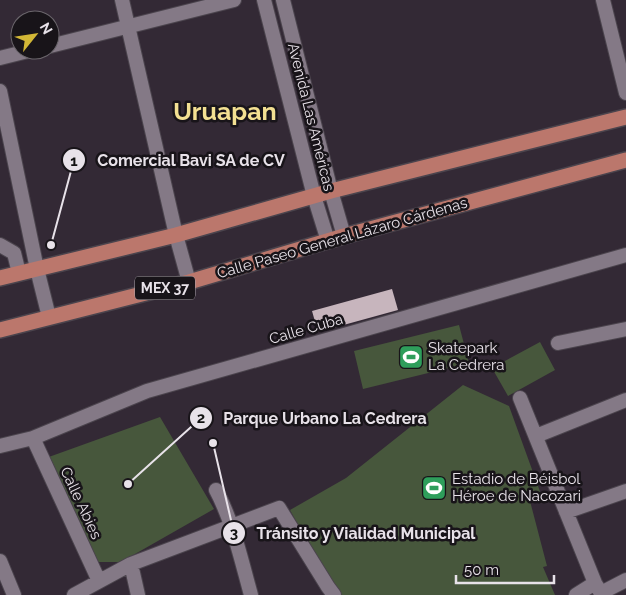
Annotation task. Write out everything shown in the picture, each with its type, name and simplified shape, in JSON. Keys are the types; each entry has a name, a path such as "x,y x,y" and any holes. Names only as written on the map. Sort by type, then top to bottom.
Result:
{"main road":[{"path":"0,278 176,235 331,191 626,117"},
{"name":"Calle Paseo General Lázaro Cárdenas","path":"0,330 189,282 344,236 626,160"}],"street":[{"path":"122,0 176,235 189,282"},
{"path":"60,43 234,0"},
{"name":"Avenida Las Américas","path":"264,0 314,196 328,241"},
{"name":"Avenida Las Américas","path":"283,0 344,236"},
{"path":"603,0 626,93"},
{"path":"0,91 49,318"},
{"path":"0,245 14,253 19,273"},
{"name":"Calle Cuba","path":"0,446 33,438 147,391 626,255"},
{"path":"558,343 626,329"},
{"path":"520,398 599,590"},
{"path":"536,436 626,400"},
{"name":"Calle Abies","path":"33,438 99,581"},
{"path":"216,490 232,526 251,595"},
{"path":"566,512 626,491"},
{"path":"74,595 131,564 279,508 334,595"},
{"path":"0,561 11,594"},
{"path":"131,564 138,595"},
{"path":"576,595 599,590 626,580"}],"green space":[{"name":"Skatepark La Cedrera","path":"459,325 469,363 363,389 354,351"},
{"path":"540,342 555,370 508,396 492,368"},
{"name":"Estadio de Béisbol Héroe de Nacozari","path":"463,385 509,406 542,497 530,501 547,566 543,567 555,595 340,595 331,586 290,510 346,478"},
{"path":"160,417 214,509 121,562 95,562 46,458"}],"building":[{"path":"392,289 398,310 318,332 312,311"}],"place":[{"name":"Comercial Bavi SA de CV","path":"51,245"},
{"name":"Skatepark La Cedrera","path":"411,357"},
{"name":"Tránsito y Vialidad Municipal","path":"213,443"},
{"name":"Parque Urbano La Cedrera","path":"128,484"},
{"name":"Estadio de Béisbol Héroe de Nacozari","path":"434,488"}],"district":[{"name":"Uruapan","path":"225,111"}]}
